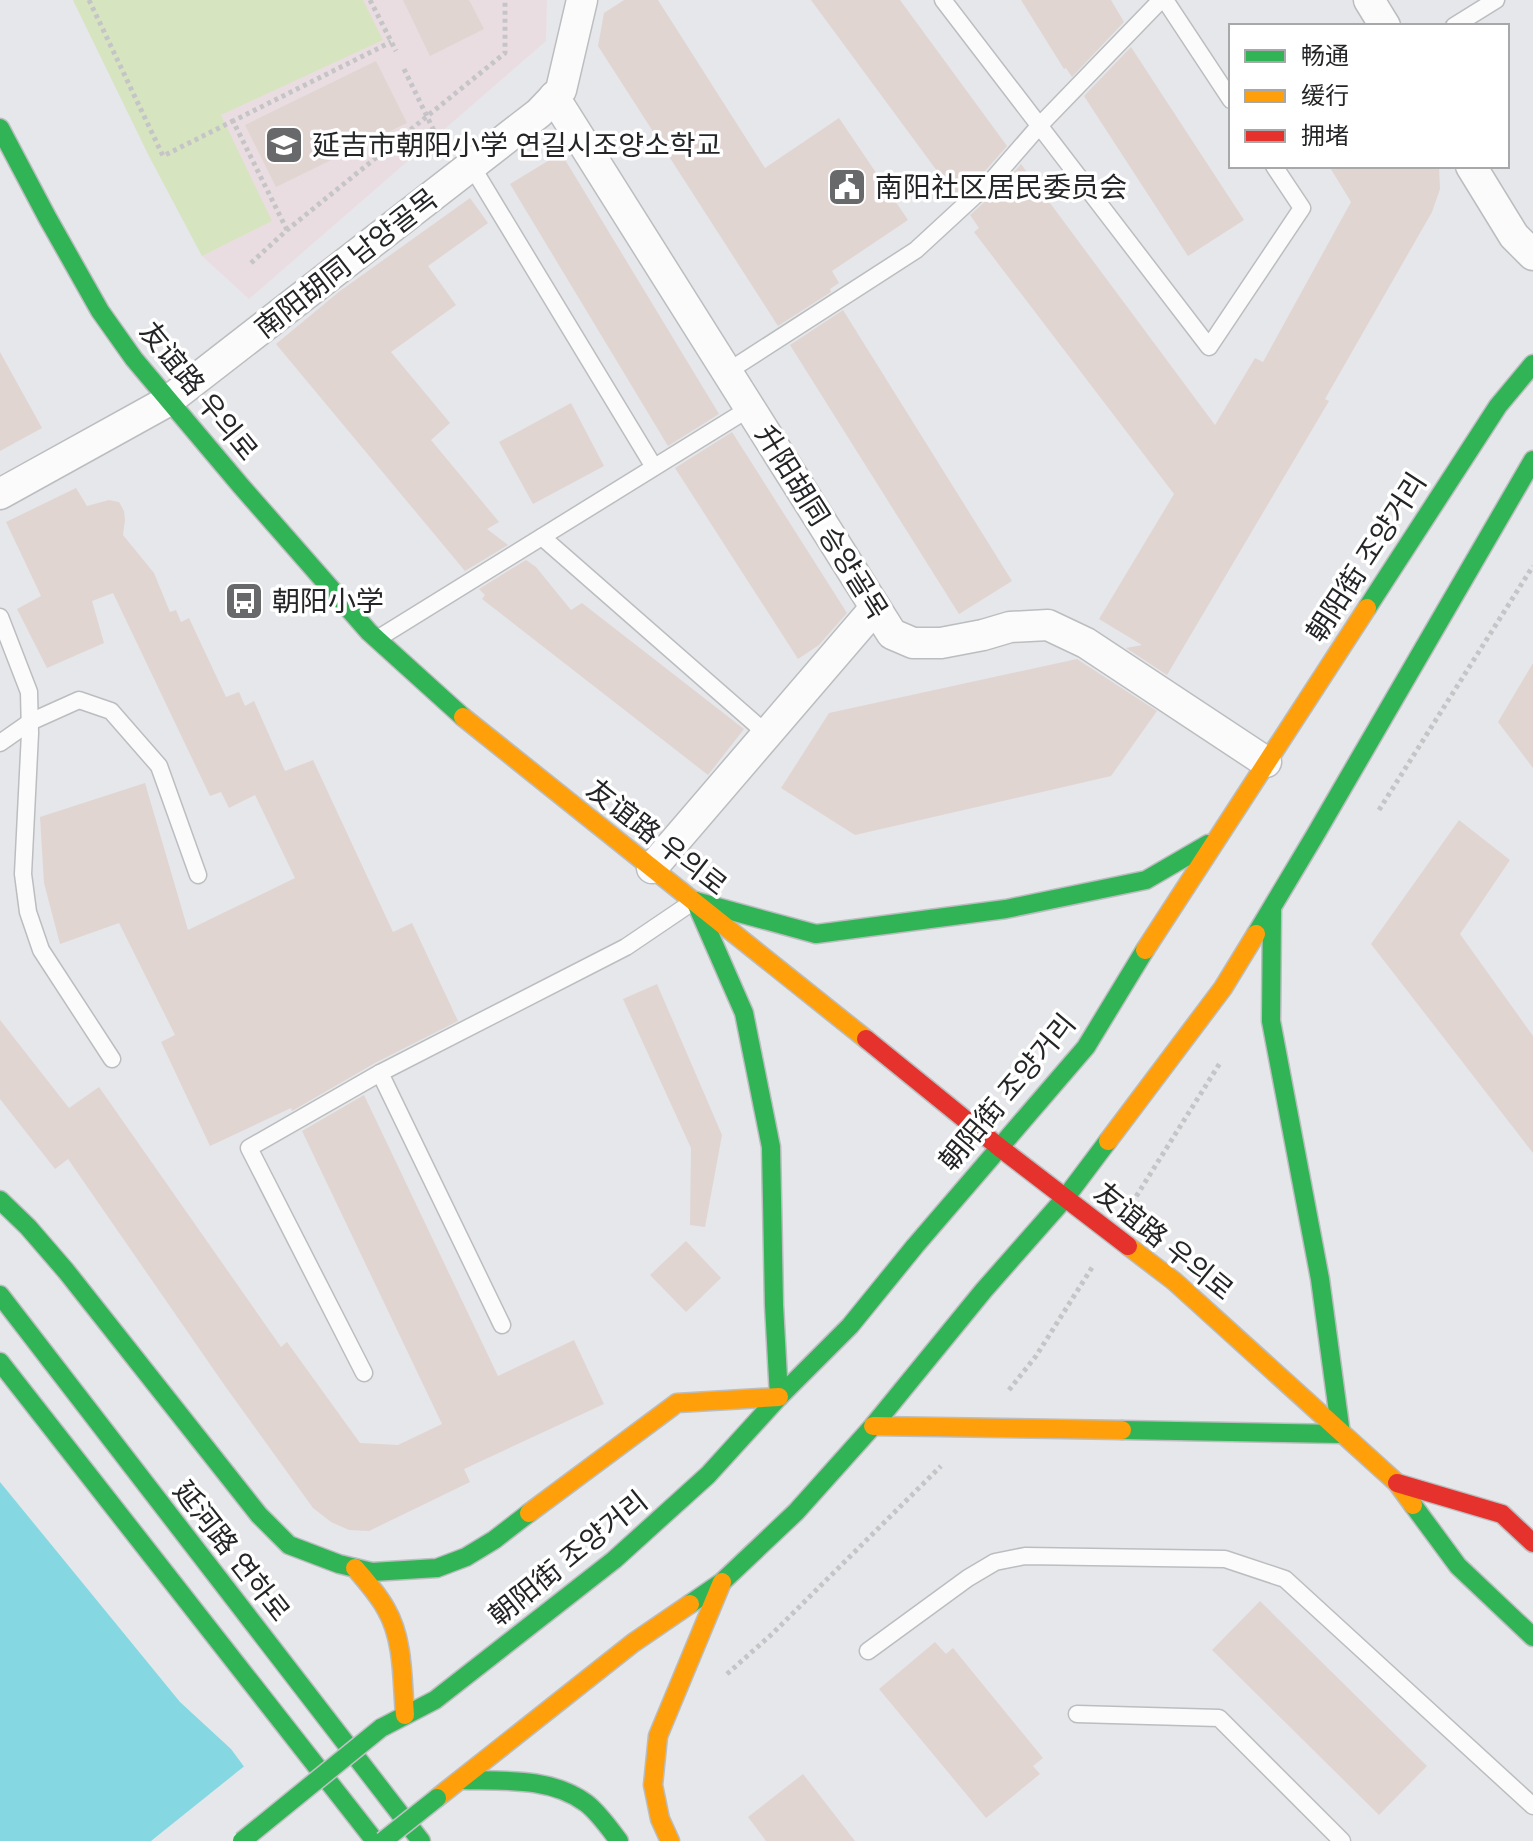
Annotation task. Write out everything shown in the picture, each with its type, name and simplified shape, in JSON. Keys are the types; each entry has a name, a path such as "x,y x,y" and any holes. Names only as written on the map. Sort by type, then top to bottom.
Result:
{"main road":[{"name":"友谊路 우의로","path":"0,128 100,311 134,359 369,632 446,703 515,760 999,1147 1174,1281 1397,1483 1458,1566 1533,1637"},
{"name":"朝阳街 조양거리","path":"242,1841 381,1728 435,1700 614,1560 708,1475 779,1397 850,1326 1086,1047 1266,762 1498,406 1533,364"},
{"path":"383,1841 633,1643 722,1582 796,1512 873,1426 984,1290 1066,1197 1223,988 1533,460"},
{"path":"695,901 816,934 1006,909 1146,880 1217,839"},
{"path":"0,1200 66,1271 259,1515 289,1545 339,1564 372,1572 437,1568 466,1557 494,1540 677,1403 779,1397 771,1147 744,1013 695,901"},
{"path":"873,1426 1341,1434 1320,1279 1271,1021 1272,906"},
{"name":"延河路 연하로","path":"0,1295 421,1841"},
{"path":"0,1362 375,1841"},
{"name":"友谊路 우의로","path":"1397,1483 1502,1514 1533,1543"},
{"path":"355,1568 379,1596 390,1616 399,1647 405,1715"},
{"path":"670,1841 660,1819 653,1785 658,1736 722,1582"},
{"path":"462,1780 526,1782 563,1791 583,1800 619,1841"}],"street":[{"name":"南阳胡同 남양골목","path":"0,494 168,401 539,113 561,90 582,0"},
{"path":"1369,0 1384,24"},
{"name":"升阳胡同 승양골목","path":"554,97 892,634 913,643 941,643 1010,627 1048,625 1086,643 1266,762"},
{"path":"1472,168 1514,236 1533,255"},
{"path":"652,868 875,608"}],"lane":[{"path":"943,0 1209,347 1302,208 1275,168"},
{"path":"727,372 916,250 993,179 1040,125 1163,0 1229,97"},
{"path":"1457,24 1496,0"},
{"path":"471,165 654,467"},
{"path":"377,639 750,408"},
{"path":"542,537 767,734"},
{"path":"0,617 29,692 23,874 28,912 41,950 112,1059"},
{"path":"0,743 30,722 79,700 111,711 159,766 198,875"},
{"path":"364,1373 249,1148 380,1073 626,947 695,901"},
{"path":"380,1073 502,1325"},
{"path":"868,1651 995,1562 1025,1556 1225,1559 1285,1579 1533,1806"},
{"path":"1077,1714 1219,1718 1342,1841"}],"path":[{"path":"89,0 163,156 391,42"},
{"path":"370,0 396,51"},
{"path":"251,263 287,230 505,53 505,0"},
{"path":"404,69 436,135 471,165"},
{"path":"233,121 287,230"}],"shaded area":[{"name":"延吉市朝阳小学 연길시조양소학교","path":"73,0 547,0 546,41 249,299 202,256"}],"green space":[{"path":"73,0 363,0 383,40 221,115 272,221 202,256"}],"water":[{"path":"0,1482 180,1702 231,1749 299,1841 0,1841"}],"pier":[{"path":"247,1764 303,1841 151,1841"}],"building":[{"path":"403,0 469,0 484,29 430,56"},
{"path":"624,0 658,0 765,168 839,118 908,220 832,271 839,283 830,289 831,292 778,326 598,46 604,13"},
{"path":"811,0 900,0 1007,146 957,198"},
{"path":"1021,0 1111,0 1124,22 1072,77"},
{"path":"1131,47 1244,220 1188,256 1084,96"},
{"path":"376,61 407,123 276,187 245,125"},
{"path":"561,153 719,414 668,446 510,184"},
{"path":"1021,164 1215,425 1255,358 1263,362 1351,202 1330,168 1439,168 1440,189 1432,212 1325,399 1329,401 1167,675 1126,648 1142,645 1099,619 1174,494 974,232 979,228 970,215"},
{"path":"470,198 488,223 428,266 456,305 391,352 450,423 431,440 499,522 487,529 508,545 465,571 276,344 340,291"},
{"path":"843,310 1012,581 959,614 790,345"},
{"path":"0,352 42,428 0,451"},
{"path":"571,403 604,466 533,504 499,442"},
{"path":"732,432 847,613 819,645 798,659 675,468"},
{"path":"76,488 87,506 109,500 119,502 124,511 123,535 154,573 170,612 176,610 181,622 189,618 226,697 239,692 245,706 254,701 285,771 313,760 393,932 412,923 458,1021 375,1063 292,1111 291,1108 210,1146 161,1042 175,1035 119,923 60,944 44,883 40,817 145,783 188,930 295,878 255,795 229,808 221,792 210,796 113,593 92,601 104,643 47,668 17,609 41,596 6,522"},
{"path":"526,560 536,567 571,610 582,603 744,729 708,775 482,599 485,595 479,589"},
{"path":"1077,659 1157,711 1111,776 855,835 781,788 829,713"},
{"path":"1533,663 1533,768 1498,722"},
{"path":"1459,820 1510,860 1460,934 1533,1036 1533,1153 1371,944"},
{"path":"657,984 722,1135 705,1227 690,1225 691,1148 623,999"},
{"path":"0,1020 69,1108 99,1087 281,1347 287,1342 360,1443 398,1445 442,1424 302,1131 364,1095 498,1376 574,1340 604,1404 464,1469 470,1482 369,1531 349,1530 331,1522 313,1508 68,1159 55,1169 0,1099"},
{"path":"686,1241 721,1278 686,1312 650,1275"},
{"path":"1260,1601 1427,1766 1379,1815 1212,1650"},
{"path":"935,1642 946,1654 953,1648 1043,1758 1033,1766 1040,1774 986,1818 879,1689"},
{"path":"803,1774 855,1841 766,1841 748,1817"}],"traffic: fast":[{"path":"0,128 100,311 134,359 369,632 463,717"},
{"path":"1367,608 1498,406 1533,364"},
{"path":"1256,934 1533,460"},
{"path":"695,901 816,934 1006,909 1146,880 1208,844"},
{"path":"695,901 744,1013 771,1147 779,1397"},
{"path":"1122,1430 1341,1434 1320,1279 1271,1021 1272,911"},
{"path":"381,1728 435,1700 614,1560 708,1475 779,1397 850,1326 1086,1047 1145,950"},
{"path":"690,1604 722,1582 796,1512 873,1426 984,1290 1066,1197 1108,1141"},
{"path":"0,1200 66,1271 259,1515 289,1545 339,1564 372,1572 437,1568 466,1557 529,1513"},
{"path":"0,1295 421,1841"},
{"path":"0,1362 375,1841"},
{"path":"1413,1505 1458,1566 1533,1637"},
{"path":"242,1841 381,1728"},
{"path":"462,1780 526,1782 558,1789 591,1807 619,1841"},
{"path":"383,1841 437,1798"}],"traffic: slow":[{"path":"1145,950 1367,608"},
{"path":"463,717 866,1039"},
{"path":"1108,1141 1223,988 1256,934"},
{"path":"1128,1246 1174,1281 1397,1483 1413,1505"},
{"path":"529,1513 677,1403 779,1397"},
{"path":"873,1426 1122,1430"},
{"path":"355,1568 379,1598 392,1621 401,1660 405,1715"},
{"path":"670,1841 660,1819 653,1785 658,1736 722,1582"},
{"path":"437,1798 633,1643 690,1604"}],"traffic: jam":[{"path":"866,1039 1128,1246"},
{"path":"1397,1483 1502,1514 1533,1543"}],"place":[{"name":"延吉市朝阳小学 연길시조양소학교","path":"284,145"},
{"name":"南阳社区居民委员会","path":"847,187"},
{"name":"朝阳小学","path":"244,601"}]}
